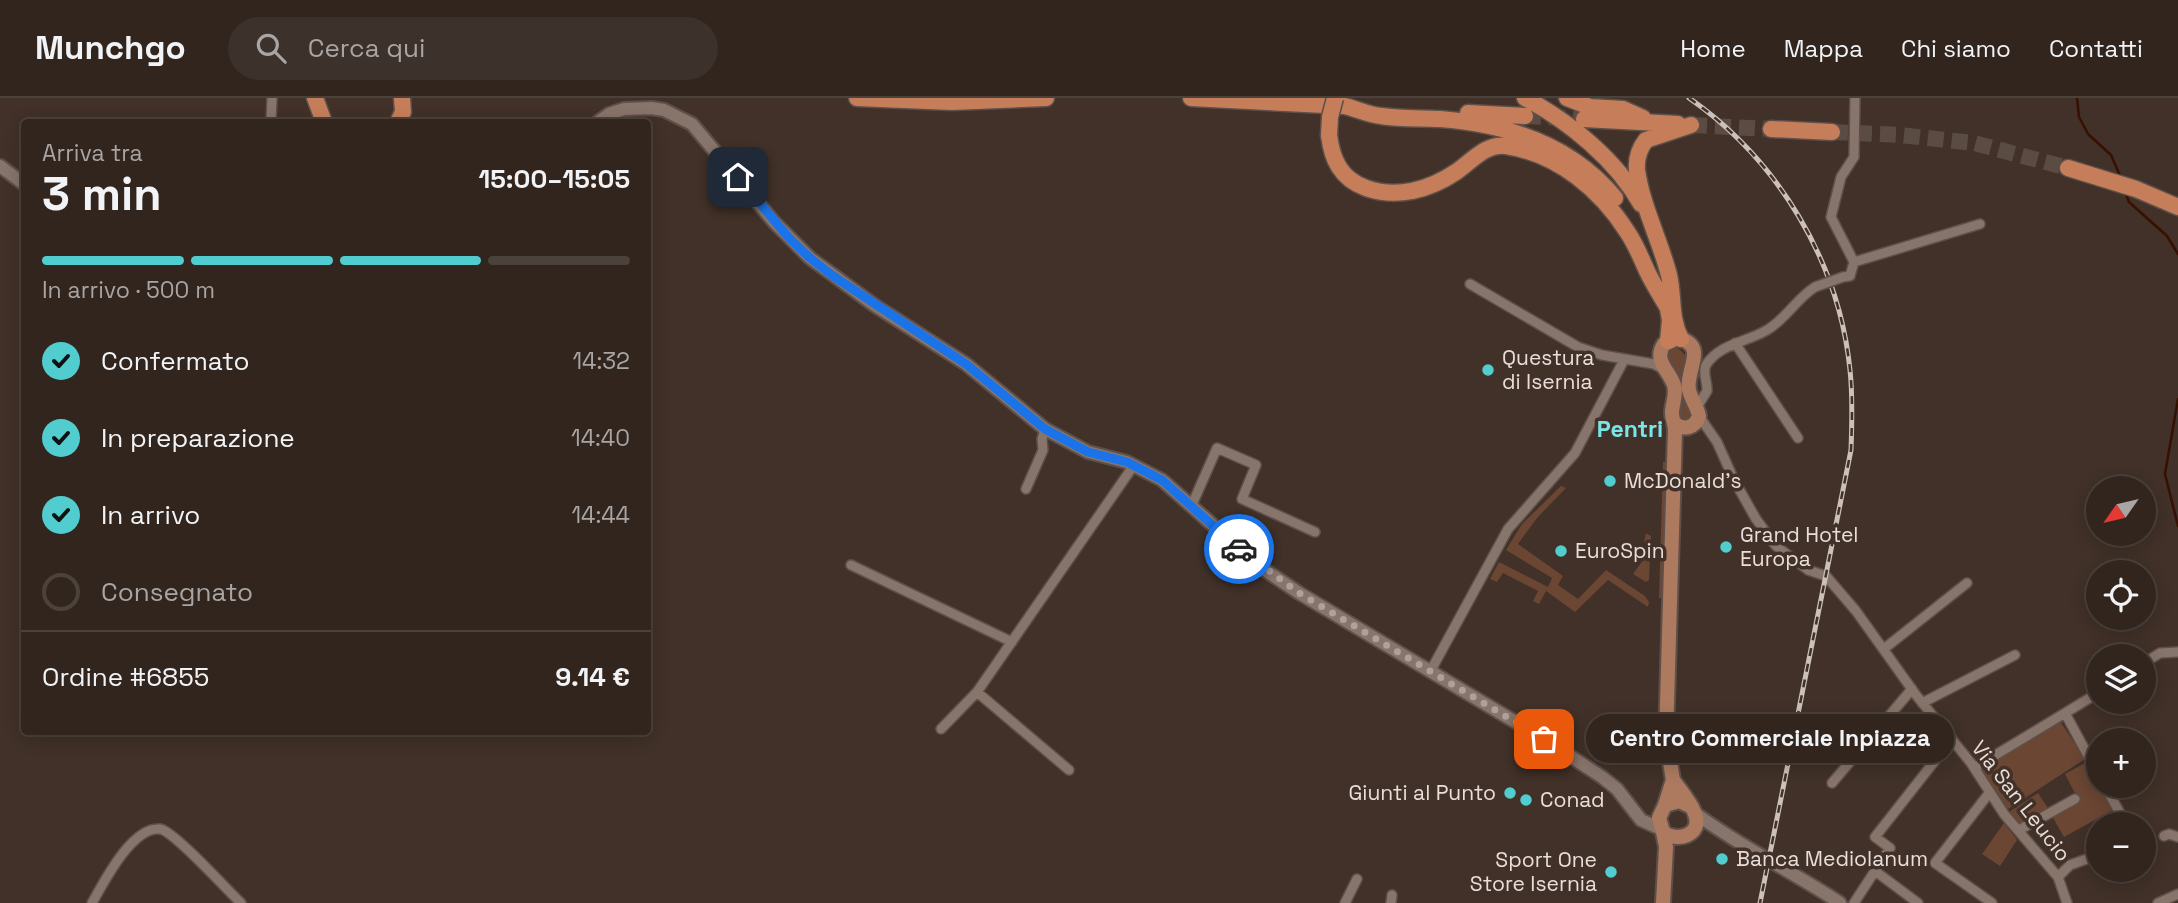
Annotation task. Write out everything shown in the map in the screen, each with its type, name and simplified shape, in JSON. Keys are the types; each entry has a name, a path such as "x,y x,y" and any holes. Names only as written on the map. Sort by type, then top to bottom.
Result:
{"highway":[{"path":"315,98 323,119"},
{"path":"400,119 403,113 402,98"},
{"path":"857,98 952,102 1046,98"},
{"path":"1191,98 1340,102 1525,116"},
{"path":"1525,98 1601,154 1636,195 1653,224"},
{"path":"1567,98 1590,107 1623,109 1655,123"},
{"path":"1340,102 1380,116 1441,119 1486,125 1547,143 1571,157 1596,177 1636,226 1655,262 1668,308 1670,343"},
{"path":"1340,102 1329,117 1329,135 1335,162 1347,178 1362,187 1401,194 1433,184 1457,171 1488,148 1505,146 1547,159 1566,169 1596,192 1613,212 1629,234 1668,308"},
{"path":"1584,119 1691,125 1646,140 1640,147 1637,169 1670,279 1674,319 1670,343"},
{"path":"1771,129 1832,132"},
{"path":"2068,168 2136,189 2178,207"}],"main road":[{"path":"1665,868 1672,852 1696,824 1693,810 1673,780 1666,738 1675,443 1690,420 1690,372 1695,358 1694,349 1688,342 1670,343 1660,356 1674,385 1672,418 1690,420"},
{"path":"1663,903 1665,868 1662,831 1658,818 1673,780"},
{"path":"1663,808 1679,801 1693,810"},
{"path":"1662,831 1674,838 1687,836"}],"street":[{"path":"271,119 272,98"},
{"path":"1690,420 1707,391 1707,364 1721,350 1757,335 1782,320 1802,296 1815,287 1850,276 1854,262 1831,217 1841,177 1854,157 1855,98"},
{"path":"602,119 624,109 650,108 664,110 692,124 774,222 810,258 874,305 966,364 1045,429 1088,452 1134,465 1162,480 1259,566 1289,587 1602,776 1617,789 1641,820 1662,831"},
{"path":"0,166 21,182"},
{"path":"1854,262 1980,223"},
{"path":"1470,284 1578,347 1624,360 1645,362 1665,370"},
{"path":"1645,362 1653,359 1670,343"},
{"path":"1735,343 1798,438"},
{"path":"1430,672 1502,539 1515,519 1550,484 1575,453 1624,360"},
{"path":"1689,387 1699,388 1706,381"},
{"name":"Via San Leucio","path":"1690,420 1711,433 1756,519 1776,546 1808,570 1826,576 1885,648 1922,703 1974,768 2004,814 2058,877 2067,903"},
{"path":"1026,489 1043,450 1045,429"},
{"path":"1191,507 1217,447 1256,465 1242,499 1315,531"},
{"path":"941,729 977,691 1134,465"},
{"path":"851,565 1012,642"},
{"path":"1885,648 1967,583"},
{"path":"2156,656 2178,652"},
{"path":"1922,703 2015,655"},
{"path":"1832,783 1912,689"},
{"path":"977,691 1069,770"},
{"path":"1974,768 2086,700"},
{"path":"2065,713 2086,752"},
{"path":"1853,903 1890,848 1875,837 1952,739"},
{"path":"1990,792 1935,863 1992,903"},
{"path":"2019,830 2075,799"},
{"path":"1633,812 1650,815 1663,808"},
{"path":"1693,810 1722,834 1791,871 1840,903"},
{"path":"92,903 120,858 135,841 148,831 160,829 168,832 183,845 241,903"},
{"path":"1687,836 1706,832 1722,834"},
{"path":"2164,836 2169,834 2178,838"},
{"path":"2058,877 2070,865 2086,859"},
{"path":"1875,871 1918,903"},
{"path":"1346,903 1357,879"},
{"path":"2158,903 2178,894"}],"shaded area":[{"path":"1678,348 1686,356 1682,383 1693,414 1687,420 1680,418 1678,382 1667,356 1672,349"},
{"path":"1663,462 1667,462 1663,598 1659,598"},
{"path":"1561,486 1566,488 1537,518 1518,544 1563,576 1558,585 1578,599 1606,570 1645,596 1649,602 1648,607 1608,580 1575,612 1546,591 1539,604 1533,601 1538,591 1503,573 1497,582 1490,579 1499,562 1548,587 1552,578 1506,550 1522,524"},
{"path":"1646,533 1651,536 1649,580 1646,582 1633,574 1646,556 1641,552 1646,544"},
{"path":"2058,718 2085,759 2005,811 1978,769"},
{"path":"2086,763 2086,798 2106,798 2113,810 2086,812 2086,825 2064,837 2052,816 2079,801 2065,774"},
{"path":"2038,793 2050,811 2019,827 2009,812"},
{"path":"2004,823 2017,840 2000,866 1982,854"}],"waterway":[{"path":"2077,98 2079,117 2088,134 2111,155 2121,178"},
{"path":"2126,194 2129,202 2167,236 2178,254"},
{"path":"2178,399 2165,474 2178,526"}],"tunnel":[{"path":"1525,116 1584,119"},
{"path":"1691,125 1771,129"},
{"path":"1832,132 1900,135 1974,143 2068,168"}],"railway":[{"path":"1689,98 1721,123 1750,151 1799,216 1818,252 1833,290 1844,330 1851,380 1851,450 1760,903"}],"way so far":[{"path":"1239,549 1299,593 1544,739"}],"place":[{"name":"Questura di Isernia","path":"1488,370"},
{"name":"McDonald's","path":"1610,481"},
{"name":"Grand Hotel Europa","path":"1726,547"},
{"name":"EuroSpin","path":"1561,551"},
{"name":"Centro Commerciale Inpiazza","path":"1544,739"},
{"name":"Giunti al Punto","path":"1510,793"},
{"name":"Conad","path":"1526,800"},
{"name":"Banca Mediolanum","path":"1722,859"},
{"name":"Sport One Store Isernia","path":"1611,872"}],"district":[{"name":"Pentri","path":"1630,429"}],"route":[{"path":"738,177 789,238 833,276 966,364 1045,429 1069,444 1127,462 1162,480 1239,549"}]}
